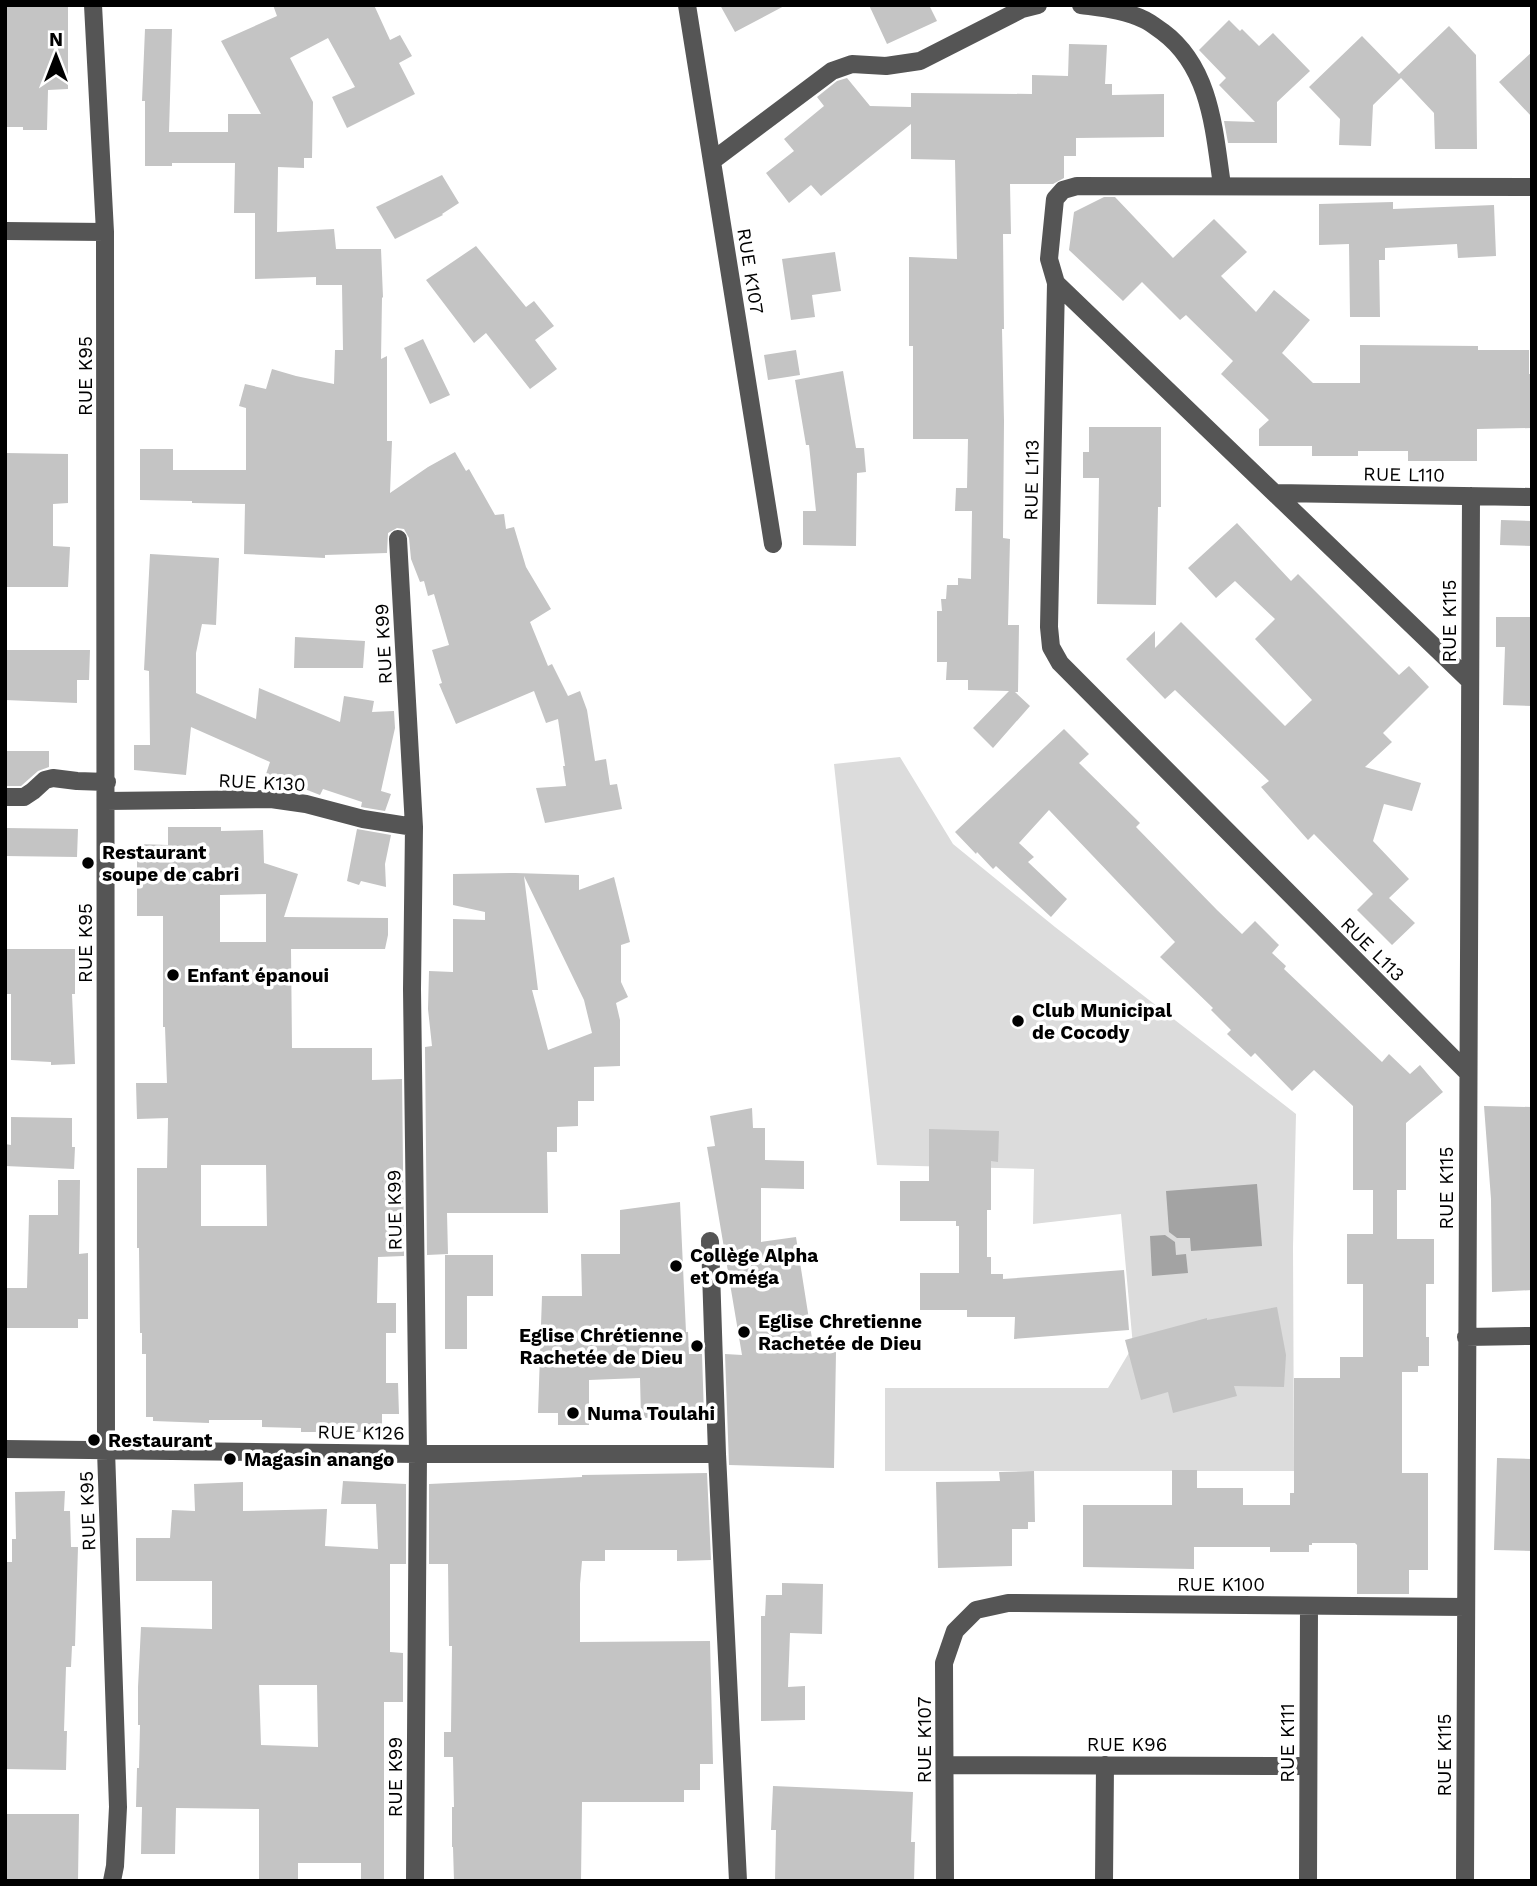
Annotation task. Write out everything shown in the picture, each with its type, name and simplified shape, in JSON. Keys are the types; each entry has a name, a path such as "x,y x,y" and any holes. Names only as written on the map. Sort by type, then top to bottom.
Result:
{"street":[{"name":"RUE K95","path":"93,5 105,232 106,1450 118,1807 112,1881"},
{"name":"RUE K107","path":"687,5 773,544"},
{"path":"712,162 832,71 852,64 886,66 920,61 1022,9 1038,5"},
{"path":"1081,5 1115,10 1145,20 1173,40 1194,65 1210,107 1222,185"},
{"name":"RUE L113","path":"1468,1073 1060,663 1051,647 1049,613 1056,283 1049,259 1055,199 1063,190 1077,186 1532,187"},
{"path":"5,231 105,232"},
{"path":"1056,283 1470,681"},
{"name":"RUE L110","path":"1275,493 1532,497"},
{"name":"RUE K115","path":"1465,1881 1471,496"},
{"name":"RUE K99","path":"398,539 414,827 412,989 418,1454 415,1881"},
{"path":"5,797 24,797 45,780 52,778 107,782"},
{"name":"RUE K130","path":"106,801 271,799 414,827"},
{"path":"710,1241 717,1454 738,1881"},
{"path":"1466,1337 1532,1336"},
{"name":"RUE K126","path":"5,1449 717,1454"},
{"name":"RUE K100","path":"976,1611 1008,1604 1466,1607"},
{"name":"RUE K111","path":"1308,1881 1309,1606"},
{"name":"RUE K107","path":"945,1881 944,1663 955,1631 976,1611"},
{"name":"RUE K96","path":"945,1765 1308,1766"},
{"path":"1104,1881 1105,1765"}],"shaded area":[{"name":"Club Municipal de Cocody","path":"900,757 953,844 1055,927 1296,1114 1293,1247 1294,1471 885,1471 885,1388 1108,1388 1133,1346 1121,1214 1033,1224 1034,1169 877,1165 834,764"},
{"path":"1257,1184 1262,1246 1191,1251 1190,1238 1177,1238 1169,1232 1166,1191"},
{"path":"1165,1235 1175,1242 1176,1255 1186,1254 1188,1273 1152,1276 1150,1236"}],"building":[{"path":"5,5 68,5 68,89 48,90 47,130 5,127"},
{"path":"273,5 374,5 390,40 400,35 412,56 399,63 415,94 347,128 332,97 355,87 328,38 290,58 313,102 312,158 304,158 304,168 278,167 277,232 334,229 336,249 381,249 381,359 387,356 387,441 392,441 390,493 455,452 466,471 469,469 495,515 504,514 506,529 514,527 526,567 551,609 530,622 548,666 552,664 568,696 580,691 587,710 595,761 606,759 610,785 617,784 622,809 545,823 536,788 566,786 565,766 558,719 546,723 534,691 456,724 439,684 442,683 432,650 449,645 434,594 428,596 424,581 420,582 411,559 409,538 404,529 397,528 388,533 387,553 325,555 325,558 244,554 245,504 140,500 140,449 173,449 173,470 246,470 246,408 239,406 245,384 266,389 272,369 334,384 335,350 343,350 342,285 316,285 316,277 255,279 255,213 234,213 235,163 145,166 145,101 142,101 145,29 172,29 169,132 228,132 228,114 261,114 221,41 277,16"},
{"path":"720,5 786,5 735,32"},
{"path":"869,5 929,5 937,21 887,44"},
{"path":"1229,20 1259,46 1273,33 1310,71 1277,102 1277,143 1228,143 1224,121 1255,122 1219,85 1226,78 1199,50"},
{"path":"1449,26 1476,55 1477,149 1435,149 1434,113 1401,78 1373,105 1371,146 1339,145 1340,119 1309,87 1362,36 1399,74"},
{"path":"1069,44 1107,45 1105,84 1112,84 1112,95 1164,94 1164,137 1076,138 1076,156 1064,156 1064,178 1053,184 1010,184 1011,234 1003,234 1003,538 1010,539 1008,625 1019,625 1018,692 1015,692 1030,706 993,748 973,728 1009,691 968,690 968,680 946,680 947,662 937,662 937,611 942,611 941,599 946,599 947,585 958,585 958,578 971,579 972,511 955,511 956,488 967,488 968,439 913,439 909,257 957,259 955,160 911,159 911,124 821,196 811,185 789,203 766,173 794,151 784,139 824,106 817,97 837,81 847,78 870,106 911,107 911,93 1032,94 1032,75 1068,76"},
{"path":"1532,52 1532,117 1499,82"},
{"path":"442,175 459,203 443,215 395,239 376,207"},
{"path":"1104,197 1115,197 1173,258 1214,219 1247,252 1221,276 1256,312 1274,290 1310,320 1282,353 1313,383 1360,383 1360,345 1478,346 1478,350 1529,350 1532,428 1477,429 1477,461 1408,461 1408,451 1358,451 1358,456 1312,456 1312,446 1259,446 1259,429 1269,420 1221,374 1233,361 1186,315 1180,320 1142,282 1123,301 1069,250 1074,212"},
{"path":"1393,202 1393,209 1494,205 1496,256 1458,258 1457,244 1385,248 1385,260 1379,260 1380,317 1350,317 1349,244 1319,245 1319,204"},
{"path":"476,246 526,307 534,301 554,326 535,340 557,369 530,389 486,333 474,343 426,280"},
{"path":"835,252 841,291 812,295 815,317 791,320 782,259"},
{"path":"423,339 450,395 430,404 404,348"},
{"path":"796,350 800,375 768,380 764,355"},
{"path":"843,371 856,448 864,448 866,472 857,473 856,546 803,545 803,511 816,511 809,445 806,445 795,380"},
{"path":"1089,427 1161,427 1161,507 1158,507 1156,605 1097,604 1099,478 1083,478 1083,452 1089,452"},
{"path":"5,453 68,454 68,503 53,504 53,546 70,547 68,587 5,587"},
{"path":"1501,520 1532,521 1532,546 1500,545"},
{"path":"1237,523 1291,581 1298,574 1399,675 1409,666 1429,687 1383,733 1392,742 1365,767 1421,783 1412,811 1384,804 1373,841 1409,879 1389,898 1415,923 1392,945 1357,910 1373,894 1314,834 1308,840 1261,787 1269,781 1175,690 1165,699 1126,659 1155,631 1155,648 1181,622 1285,726 1312,700 1255,639 1275,619 1235,581 1216,598 1188,568"},
{"path":"150,554 219,558 216,625 202,624 196,653 196,693 256,719 259,688 340,722 344,696 374,701 372,712 394,711 395,728 381,791 391,794 385,811 361,807 362,802 323,789 320,795 266,774 270,762 191,727 186,775 134,770 134,745 150,745 149,671 144,670"},
{"path":"1496,617 1532,617 1532,706 1503,705 1505,647 1496,647"},
{"path":"295,637 365,641 363,668 294,668"},
{"path":"5,650 90,650 89,680 77,680 77,703 5,700"},
{"path":"1064,729 1089,754 1079,763 1140,823 1136,827 1242,934 1255,921 1279,945 1272,953 1286,966 1284,969 1382,1062 1389,1054 1410,1074 1420,1065 1443,1092 1406,1123 1406,1190 1397,1190 1397,1239 1434,1239 1434,1284 1426,1284 1429,1366 1418,1366 1418,1372 1402,1372 1402,1473 1428,1473 1428,1570 1409,1570 1409,1594 1357,1594 1355,1543 1312,1543 1309,1545 1309,1552 1270,1552 1270,1547 1194,1547 1194,1569 1083,1567 1083,1505 1172,1505 1172,1470 1197,1470 1197,1488 1243,1488 1243,1505 1290,1505 1290,1493 1294,1493 1294,1378 1340,1378 1340,1357 1363,1357 1363,1284 1347,1284 1347,1234 1373,1234 1373,1190 1353,1190 1353,1106 1314,1070 1292,1091 1255,1053 1251,1057 1227,1034 1231,1030 1211,1010 1213,1008 1160,957 1175,942 1049,810 1019,843 1034,857 1028,862 1067,899 1051,917 996,866 993,869 977,852 976,854 955,832"},
{"path":"5,751 49,751 49,767 38,771 21,786 5,786"},
{"path":"168,827 221,827 221,831 263,830 264,863 298,874 284,917 388,918 385,949 291,949 292,1048 372,1048 372,1080 402,1079 404,1256 378,1257 377,1303 396,1303 396,1333 386,1333 386,1383 398,1383 399,1414 382,1414 382,1432 301,1432 301,1428 262,1427 262,1420 209,1420 209,1423 153,1421 153,1417 146,1417 146,1354 142,1354 140,1333 137,1168 167,1168 168,1118 137,1119 136,1083 167,1083 163,1027 163,916 137,916 137,844 168,845","holes":["266,894 266,942 220,942 220,895","201,1165 266,1165 267,1226 201,1226"]},
{"path":"5,828 78,829 77,857 5,856"},
{"path":"357,829 391,835 385,864 386,887 361,881 359,885 347,881"},
{"path":"453,874 579,875 579,890 614,877 630,942 621,945 621,982 628,997 616,1003 620,1020 620,1066 594,1067 594,1101 578,1101 578,1126 557,1127 557,1152 547,1152 548,1213 447,1213 448,1254 427,1255 425,1047 432,1046 428,1009 429,971 453,972 453,919 485,920 485,912 453,905","holes":["524,876 584,1000 592,1033 548,1050 532,990 538,990"]},
{"path":"5,949 75,949 75,994 72,994 75,1064 51,1065 51,1062 11,1060 11,994 5,994"},
{"path":"1484,1106 1532,1107 1532,1290 1492,1292 1491,1199"},
{"path":"752,1108 753,1128 765,1128 765,1160 804,1161 804,1189 761,1188 761,1242 796,1237 814,1351 836,1352 834,1468 729,1465 725,1354 742,1355 707,1147 715,1146 710,1116"},
{"path":"11,1117 72,1118 74,1169 5,1166 5,1144 11,1145"},
{"path":"929,1129 999,1131 998,1162 991,1161 991,1210 987,1210 987,1257 991,1257 991,1274 1003,1274 1003,1279 1124,1270 1129,1330 1014,1339 1015,1317 967,1317 967,1310 920,1310 920,1273 959,1273 959,1226 956,1226 956,1221 900,1221 900,1181 929,1181"},
{"path":"58,1180 80,1180 79,1254 88,1253 88,1319 78,1319 78,1328 5,1328 5,1288 27,1288 29,1215 58,1215"},
{"path":"680,1202 686,1332 689,1354 702,1354 704,1416 641,1418 640,1378 589,1380 589,1425 558,1425 558,1413 538,1413 542,1296 582,1296 581,1254 620,1254 620,1210"},
{"path":"445,1255 493,1255 493,1296 467,1296 467,1349 445,1349"},
{"path":"1277,1307 1286,1355 1284,1387 1234,1386 1237,1396 1173,1413 1168,1392 1141,1400 1125,1340 1207,1318"},
{"path":"1497,1458 1532,1459 1532,1551 1494,1550"},
{"path":"1034,1471 1035,1522 1028,1522 1028,1529 1012,1529 1012,1566 938,1568 936,1482 1000,1481 999,1472"},
{"path":"707,1473 711,1560 677,1561 677,1550 605,1550 605,1561 582,1561 580,1584 580,1642 710,1641 713,1764 700,1764 700,1790 684,1790 684,1802 582,1802 581,1881 454,1881 453,1757 444,1757 444,1732 451,1732 452,1646 449,1646 448,1564 429,1564 429,1484 582,1475"},
{"path":"343,1481 406,1484 406,1564 390,1564 390,1652 403,1653 403,1702 384,1702 384,1881 361,1881 361,1863 298,1863 298,1881 259,1881 259,1809 176,1808 175,1854 141,1854 142,1807 136,1807 141,1627 212,1629 212,1581 136,1581 136,1538 170,1538 172,1510 195,1511 194,1484 243,1482 243,1511 327,1509 325,1546 378,1549 376,1504 341,1504","holes":["259,1685 317,1685 318,1747 261,1745"]},
{"path":"65,1491 64,1511 70,1511 71,1547 78,1547 75,1646 72,1646 71,1667 66,1667 66,1770 5,1769 5,1562 12,1562 12,1539 16,1539 15,1492"},
{"path":"782,1583 823,1584 822,1634 790,1633 788,1687 805,1686 805,1720 761,1721 761,1616 765,1616 766,1595 782,1595"},
{"path":"773,1786 913,1792 911,1842 915,1842 914,1881 775,1881 776,1830 771,1830"},
{"path":"5,1814 79,1814 78,1881 5,1881"}],"place":[{"name":"Restaurant soupe de cabri","path":"88,863"},
{"name":"Enfant épanoui","path":"173,975"},
{"name":"Club Municipal de Cocody","path":"1018,1021"},
{"name":"Collège Alpha et Oméga","path":"676,1266"},
{"name":"Eglise Chretienne Rachetée de Dieu","path":"744,1332"},
{"name":"Eglise Chrétienne Rachetée de Dieu","path":"697,1346"},
{"name":"Numa Toulahi","path":"573,1413"},
{"name":"Restaurant","path":"94,1440"},
{"name":"Magasin anango","path":"230,1459"}]}
